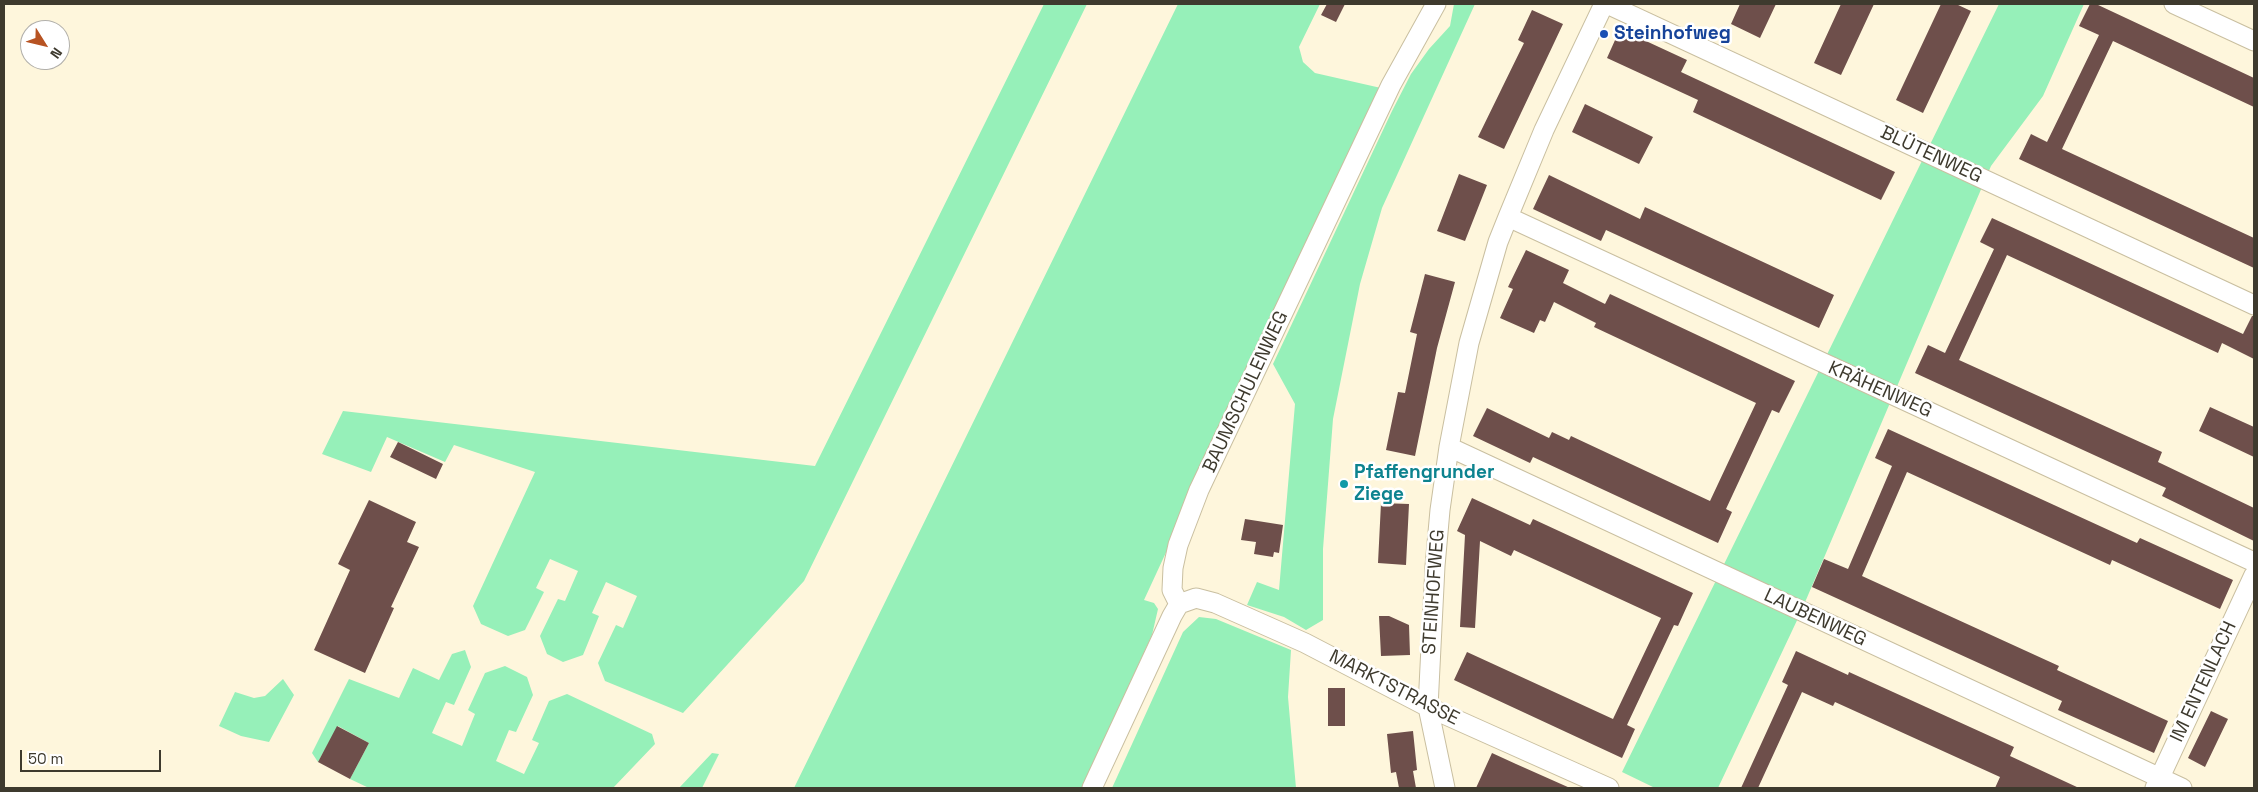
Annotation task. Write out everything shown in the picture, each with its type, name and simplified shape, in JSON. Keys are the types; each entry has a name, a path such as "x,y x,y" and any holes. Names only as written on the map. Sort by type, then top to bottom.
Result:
{"street":[{"name":"BAUMSCHULENWEG","path":"1179,604 1172,590 1173,568 1178,545 1199,490 1391,85 1436,4"},
{"name":"STEINHOFWEG","path":"1446,788 1428,707 1436,557 1449,447 1469,343 1498,242 1508,217 1544,130 1606,4"},
{"name":"BLÜTENWEG","path":"1606,4 2254,305"},
{"path":"2174,4 2254,41"},
{"name":"KRÄHENWEG","path":"1508,217 2254,562"},
{"name":"LAUBENWEG","path":"1449,447 2157,783 2182,788"},
{"name":"IM ENTENLACH","path":"2157,783 2254,575"},
{"name":"MARKTSTRASSE","path":"1179,604 1196,598 1215,604 1305,643 1428,707 1609,788"},
{"path":"1092,788 1179,604"}],"green space":[{"path":"1044,4 1087,4 804,581 683,713 605,681 598,663 616,625 623,628 637,596 606,582 592,613 599,616 583,655 563,662 547,654 540,636 558,599 565,601 578,571 550,559 536,588 544,592 525,630 508,636 481,624 473,606 535,472 454,445 445,462 387,437 371,472 322,454 343,411 815,466"},
{"path":"1178,4 1320,4 1299,47 1303,62 1315,73 1381,88 1144,600 1154,603 1158,609 1152,635 1082,788 794,788"},
{"path":"1454,4 1475,4 1382,208 1360,284 1333,419 1323,549 1323,620 1306,630 1284,617 1247,605 1257,582 1279,590 1295,404 1273,364 1392,111 1411,74 1429,49 1450,26"},
{"path":"1999,4 2084,4 2043,96 1991,166 1800,614 1718,788 1655,788 1622,772"},
{"path":"1199,617 1216,619 1291,650 1288,697 1296,788 1112,788 1183,632"},
{"path":"465,650 471,667 454,705 446,702 432,733 462,746 475,714 468,710 485,673 505,666 527,677 533,695 516,732 509,730 496,761 524,774 539,743 532,740 549,701 567,694 652,734 655,744 613,788 369,788 350,779 369,743 338,726 318,762 312,753 349,679 399,698 413,668 439,680 452,654"},
{"path":"283,679 294,695 269,742 241,736 219,726 235,692 254,698 265,696"},
{"path":"712,753 719,754 702,788 679,788"}],"building":[{"path":"1327,4 1345,4 1336,22 1321,15"},
{"path":"1740,4 1776,4 1760,38 1731,24"},
{"path":"1841,4 1874,4 1841,75 1814,63"},
{"path":"1941,4 1956,4 1971,11 1923,113 1896,100"},
{"path":"2090,4 2096,4 2254,78 2254,107 2113,41 2062,149 2254,238 2254,268 2019,159 2031,134 2047,142 2099,35 2079,26"},
{"path":"1532,10 1563,24 1504,149 1478,137 1524,43 1518,40"},
{"path":"1620,29 1687,60 1681,72 1895,172 1881,200 1693,112 1698,100 1607,58"},
{"path":"1585,104 1653,137 1639,164 1572,132"},
{"path":"1459,174 1487,185 1465,241 1437,231"},
{"path":"1549,175 1640,219 1645,207 1834,295 1819,328 1606,230 1601,241 1533,209"},
{"path":"1992,218 2243,334 2252,316 2254,316 2254,359 2222,343 2218,353 2007,255 1959,360 2162,452 2158,462 2254,508 2254,541 2162,496 2166,488 1915,373 1928,345 1945,353 1994,249 1980,242"},
{"path":"1526,250 1569,270 1563,283 1605,304 1610,294 1795,381 1779,413 1772,410 1726,509 1732,512 1718,543 1533,457 1530,463 1473,436 1487,408 1549,438 1552,432 1569,440 1571,436 1710,501 1756,403 1594,327 1596,323 1554,302 1545,322 1540,320 1534,333 1500,318 1513,289 1508,287"},
{"path":"1425,274 1455,282 1437,348 1415,456 1386,450 1398,392 1405,393 1417,334 1410,332"},
{"path":"2210,407 2254,427 2254,457 2199,431"},
{"path":"1888,429 2137,543 2140,538 2233,580 2220,609 2112,560 2110,565 1907,472 1862,576 2059,666 2057,670 2168,721 2154,753 2058,710 2062,701 1812,587 1824,559 1848,569 1892,466 1875,458"},
{"path":"398,442 443,464 436,479 390,457"},
{"path":"1472,498 1530,525 1533,519 1693,593 1678,626 1674,625 1627,725 1635,729 1622,758 1454,680 1467,652 1613,719 1661,618 1514,550 1511,556 1480,541 1475,628 1460,627 1465,535 1457,531"},
{"path":"369,500 416,522 407,542 419,547 391,607 394,608 365,673 314,650 350,570 338,564"},
{"path":"1381,503 1409,504 1406,565 1378,563"},
{"path":"1245,519 1283,525 1279,553 1274,552 1273,557 1254,554 1256,542 1241,540"},
{"path":"1379,616 1389,616 1409,625 1410,655 1381,656"},
{"path":"1796,651 1848,675 1849,672 2014,747 2010,756 2079,788 1995,788 2000,777 1835,702 1833,706 1802,692 1758,788 1741,788 1788,685 1782,682"},
{"path":"1328,688 1345,688 1345,726 1328,726"},
{"path":"2211,711 2228,719 2205,767 2188,758"},
{"path":"337,726 369,743 350,779 318,762"},
{"path":"1413,731 1417,770 1413,771 1416,788 1399,788 1396,772 1391,773 1387,734"},
{"path":"1492,753 1516,764 1570,788 1476,788"}],"place":[{"name":"Steinhofweg","path":"1604,34"},
{"name":"Pfaffengrunder Ziege","path":"1344,484"}]}
